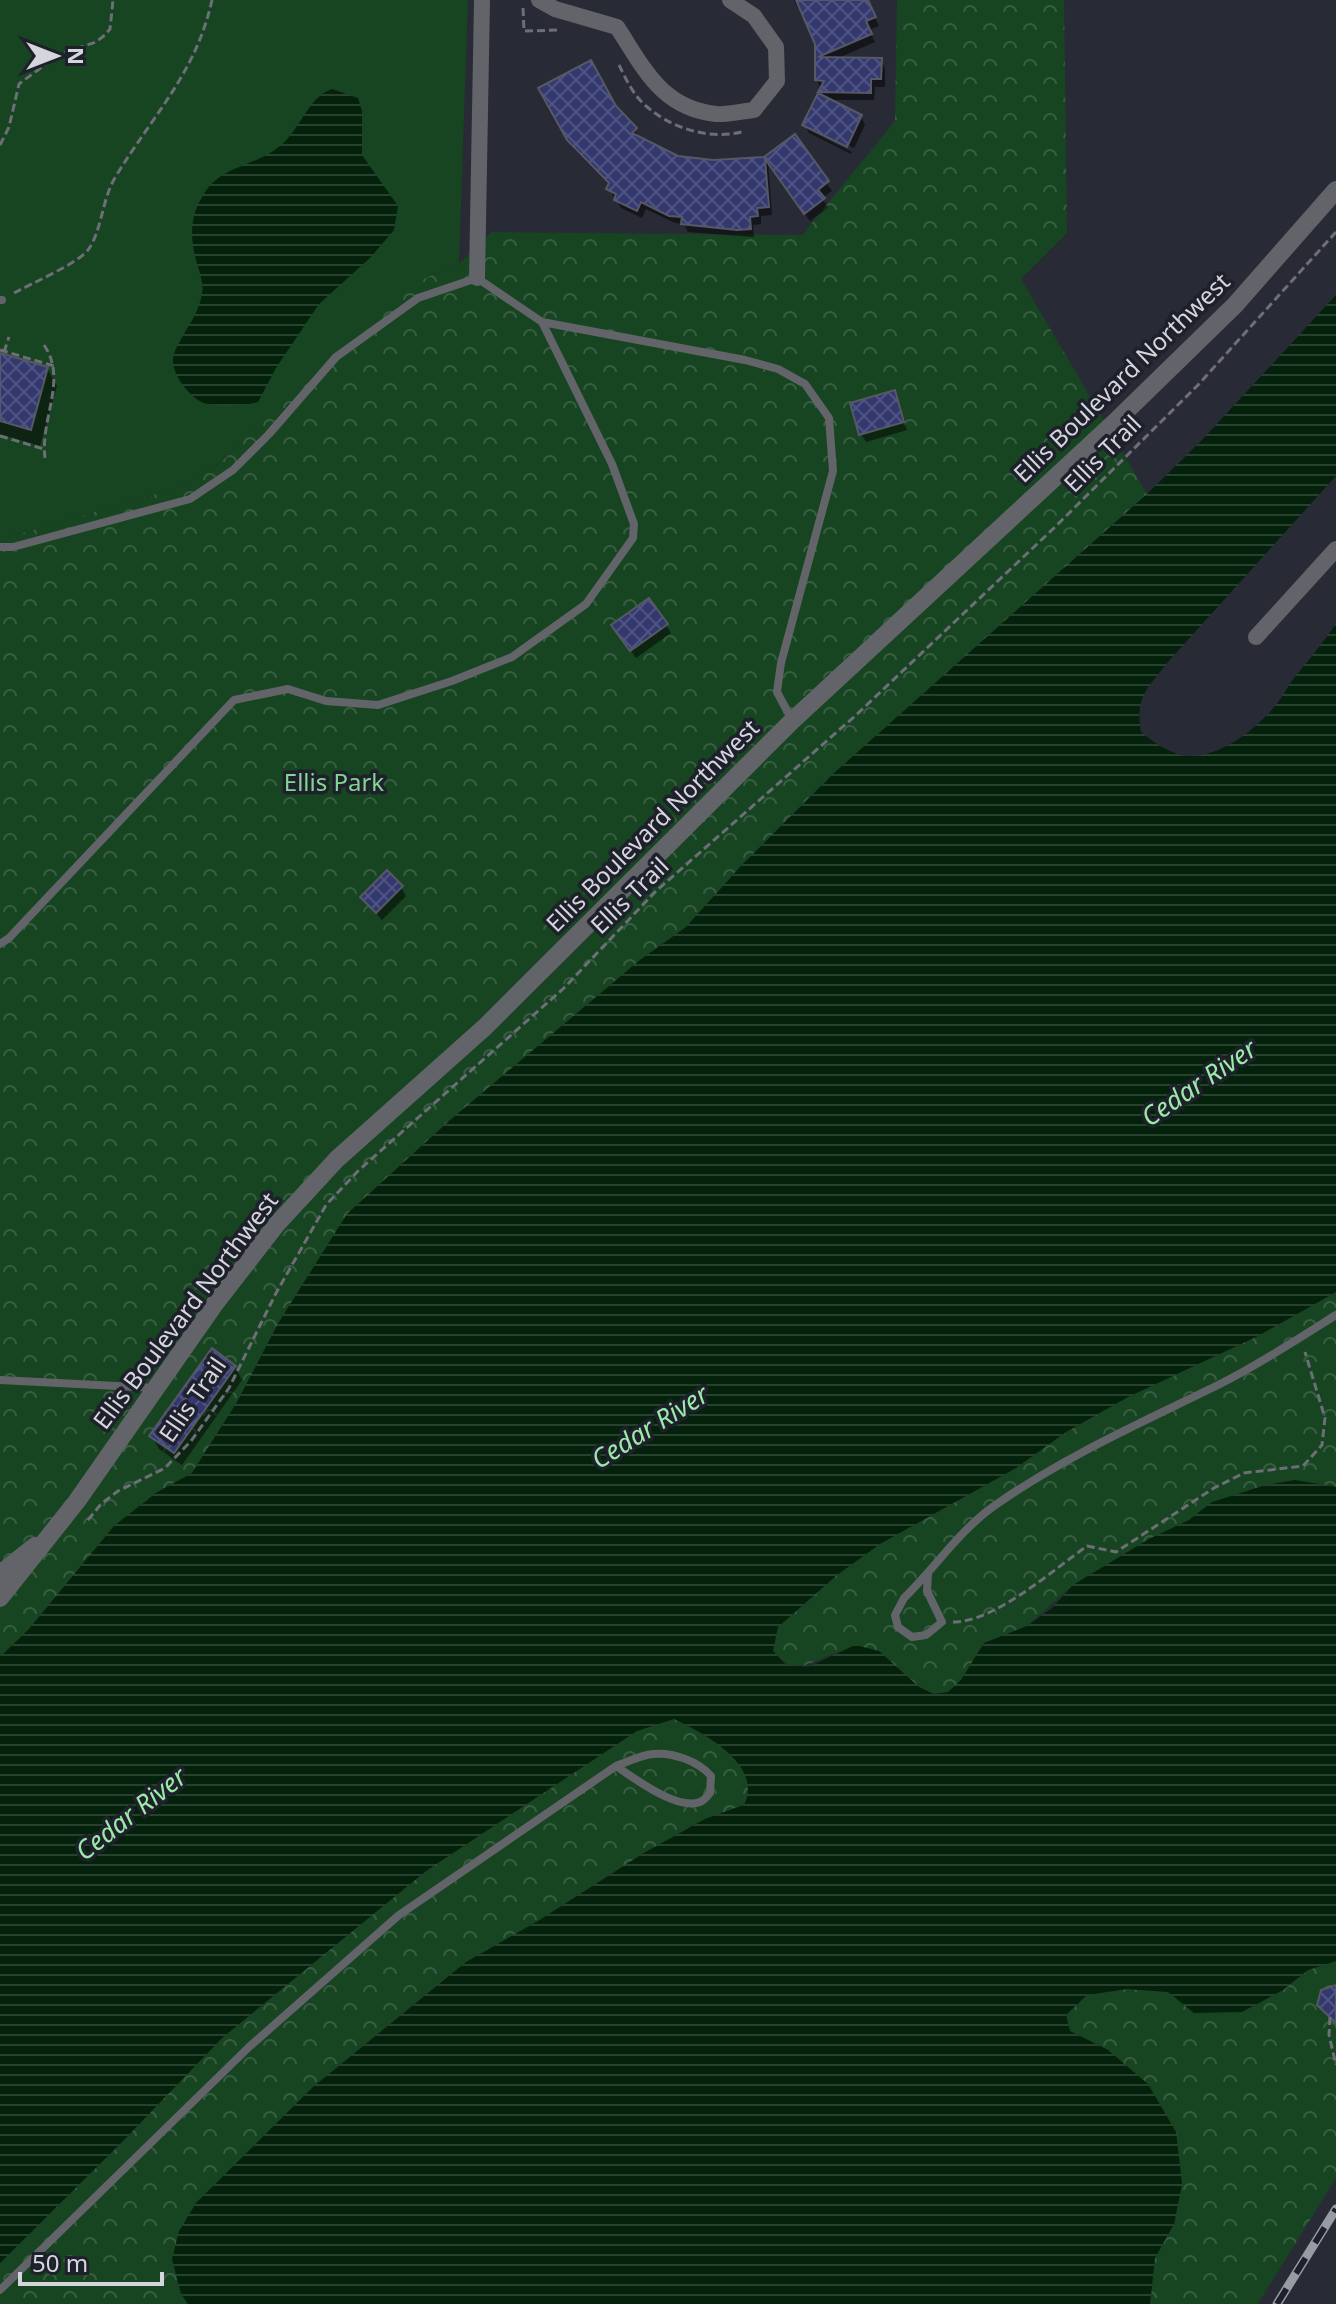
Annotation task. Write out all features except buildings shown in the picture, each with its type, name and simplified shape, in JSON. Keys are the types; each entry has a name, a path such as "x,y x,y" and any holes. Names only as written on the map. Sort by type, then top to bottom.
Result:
{"street":[{"path":"477,278 482,0"},
{"path":"539,0 555,9 617,27 657,88 682,106 718,114 754,110 777,81 776,47 754,16 730,0"},
{"name":"Ellis Boulevard Northwest","path":"0,1598 50,1535 214,1305 276,1225 337,1159 485,1027 792,721 1117,420 1235,305 1336,190"},
{"path":"1256,637 1336,549"},
{"name":"Ellis Boulevard Northwest","path":"0,1574 50,1535"}],"lane":[{"path":"0,547 13,547 190,499 233,470 336,357 418,298 477,278 542,322 745,360 778,369 805,384 829,418 833,471 792,616 777,692 792,721"},
{"path":"0,944 234,700 288,689 326,701 378,705 512,657 586,604 633,538 634,524 612,464 542,322"},
{"path":"928,1574 927,1591 942,1622 926,1635 912,1637 898,1627 895,1615 904,1598 991,1508 1109,1436 1222,1383 1336,1315"},
{"path":"0,1380 157,1388"},
{"path":"0,2290 249,2047 399,1915 616,1766 653,1754 677,1757 703,1766 711,1776 710,1793 700,1802 655,1794 616,1766"}],"path":[{"path":"0,145 9,127 19,84 58,55 96,42 105,35 110,29 113,0"},
{"path":"1,300 76,261 89,249 102,206 115,178 186,73 207,22 212,0"},
{"path":"522,0 524,31 562,30"},
{"path":"618,63 631,89 645,106 682,129 730,135 751,129"},
{"name":"Ellis Trail","path":"82,1527 110,1497 165,1468 191,1441 229,1388 275,1295 326,1205 358,1171 564,988 655,892 855,716 1054,528 1198,385 1336,232"},
{"path":"9,337 2,351 55,366"},
{"path":"44,345 55,366 45,458"},
{"path":"0,436 44,449"},
{"path":"942,1622 969,1622 1012,1599 1087,1546 1116,1552 1214,1488 1244,1473 1303,1466 1322,1445 1325,1418 1301,1338"},
{"path":"1330,2017 1329,2035 1336,2065"}],"green space":[{"path":"0,0 468,0 459,264 416,282 263,419 227,457 190,484 13,536 0,537"},
{"name":"Ellis Park","path":"897,0 1064,0 1067,233 1021,279 1147,494 833,774 741,866 686,927 640,960 449,1121 347,1214 279,1322 237,1402 192,1473 156,1493 114,1526 29,1629 0,1657 0,537 13,536 190,484 227,457 332,343 370,310 416,282 459,264 492,232 802,235 895,121"},
{"path":"1336,1292 1336,1487 1316,1483 1266,1485 1212,1502 1189,1520 1149,1539 1073,1585 1027,1626 984,1643 961,1680 949,1692 934,1694 919,1687 879,1651 839,1653 796,1666 781,1659 772,1650 778,1627 837,1575 880,1544 1016,1468 1066,1432 1128,1397 1258,1336"},
{"path":"674,1719 715,1742 739,1764 748,1790 744,1805 705,1819 644,1853 538,1921 466,1962 313,2087 196,2203 181,2294 188,2304 0,2304 0,2263 222,2038 426,1871 637,1730"},
{"path":"1336,1961 1336,2178 1258,2304 1150,2304 1155,2258 1174,2224 1182,2184 1176,2132 1108,2050 1070,2031 1066,2015 1087,1995 1127,1989 1168,1992 1195,2013 1283,1990 1308,1970"}],"water":[{"path":"332,89 358,98 362,111 362,155 398,206 394,230 370,258 319,304 276,368 258,402 231,406 204,403 181,383 173,360 202,294 192,236 196,211 211,185 229,172 280,146 316,99"},
{"name":"Cedar River","path":"1336,295 1336,476 1154,679 1141,702 1140,720 1141,732 1176,753 1203,755 1229,745 1253,728 1273,708 1336,624 1336,1292 1258,1336 1128,1397 1066,1432 1016,1468 880,1544 837,1575 778,1627 773,1651 785,1664 808,1667 855,1645 879,1651 919,1687 934,1694 948,1692 961,1680 984,1643 1027,1626 1052,1608 1073,1585 1149,1539 1189,1520 1212,1502 1266,1485 1295,1480 1336,1487 1336,1961 1308,1970 1283,1990 1242,2012 1194,2013 1168,1992 1127,1989 1087,1995 1066,2015 1070,2031 1108,2050 1148,2084 1176,2132 1182,2184 1174,2224 1155,2258 1150,2304 188,2304 181,2294 172,2259 179,2231 196,2203 313,2087 466,1962 538,1921 644,1853 705,1819 744,1805 748,1790 739,1764 715,1742 674,1719 637,1731 426,1871 222,2038 0,2263 0,1657 29,1629 114,1526 156,1493 192,1473 237,1402 279,1322 347,1214 449,1121 640,960 686,927 741,866 833,774 1147,494 1201,441"}],"railway":[{"path":"1277,2304 1336,2209"}]}
